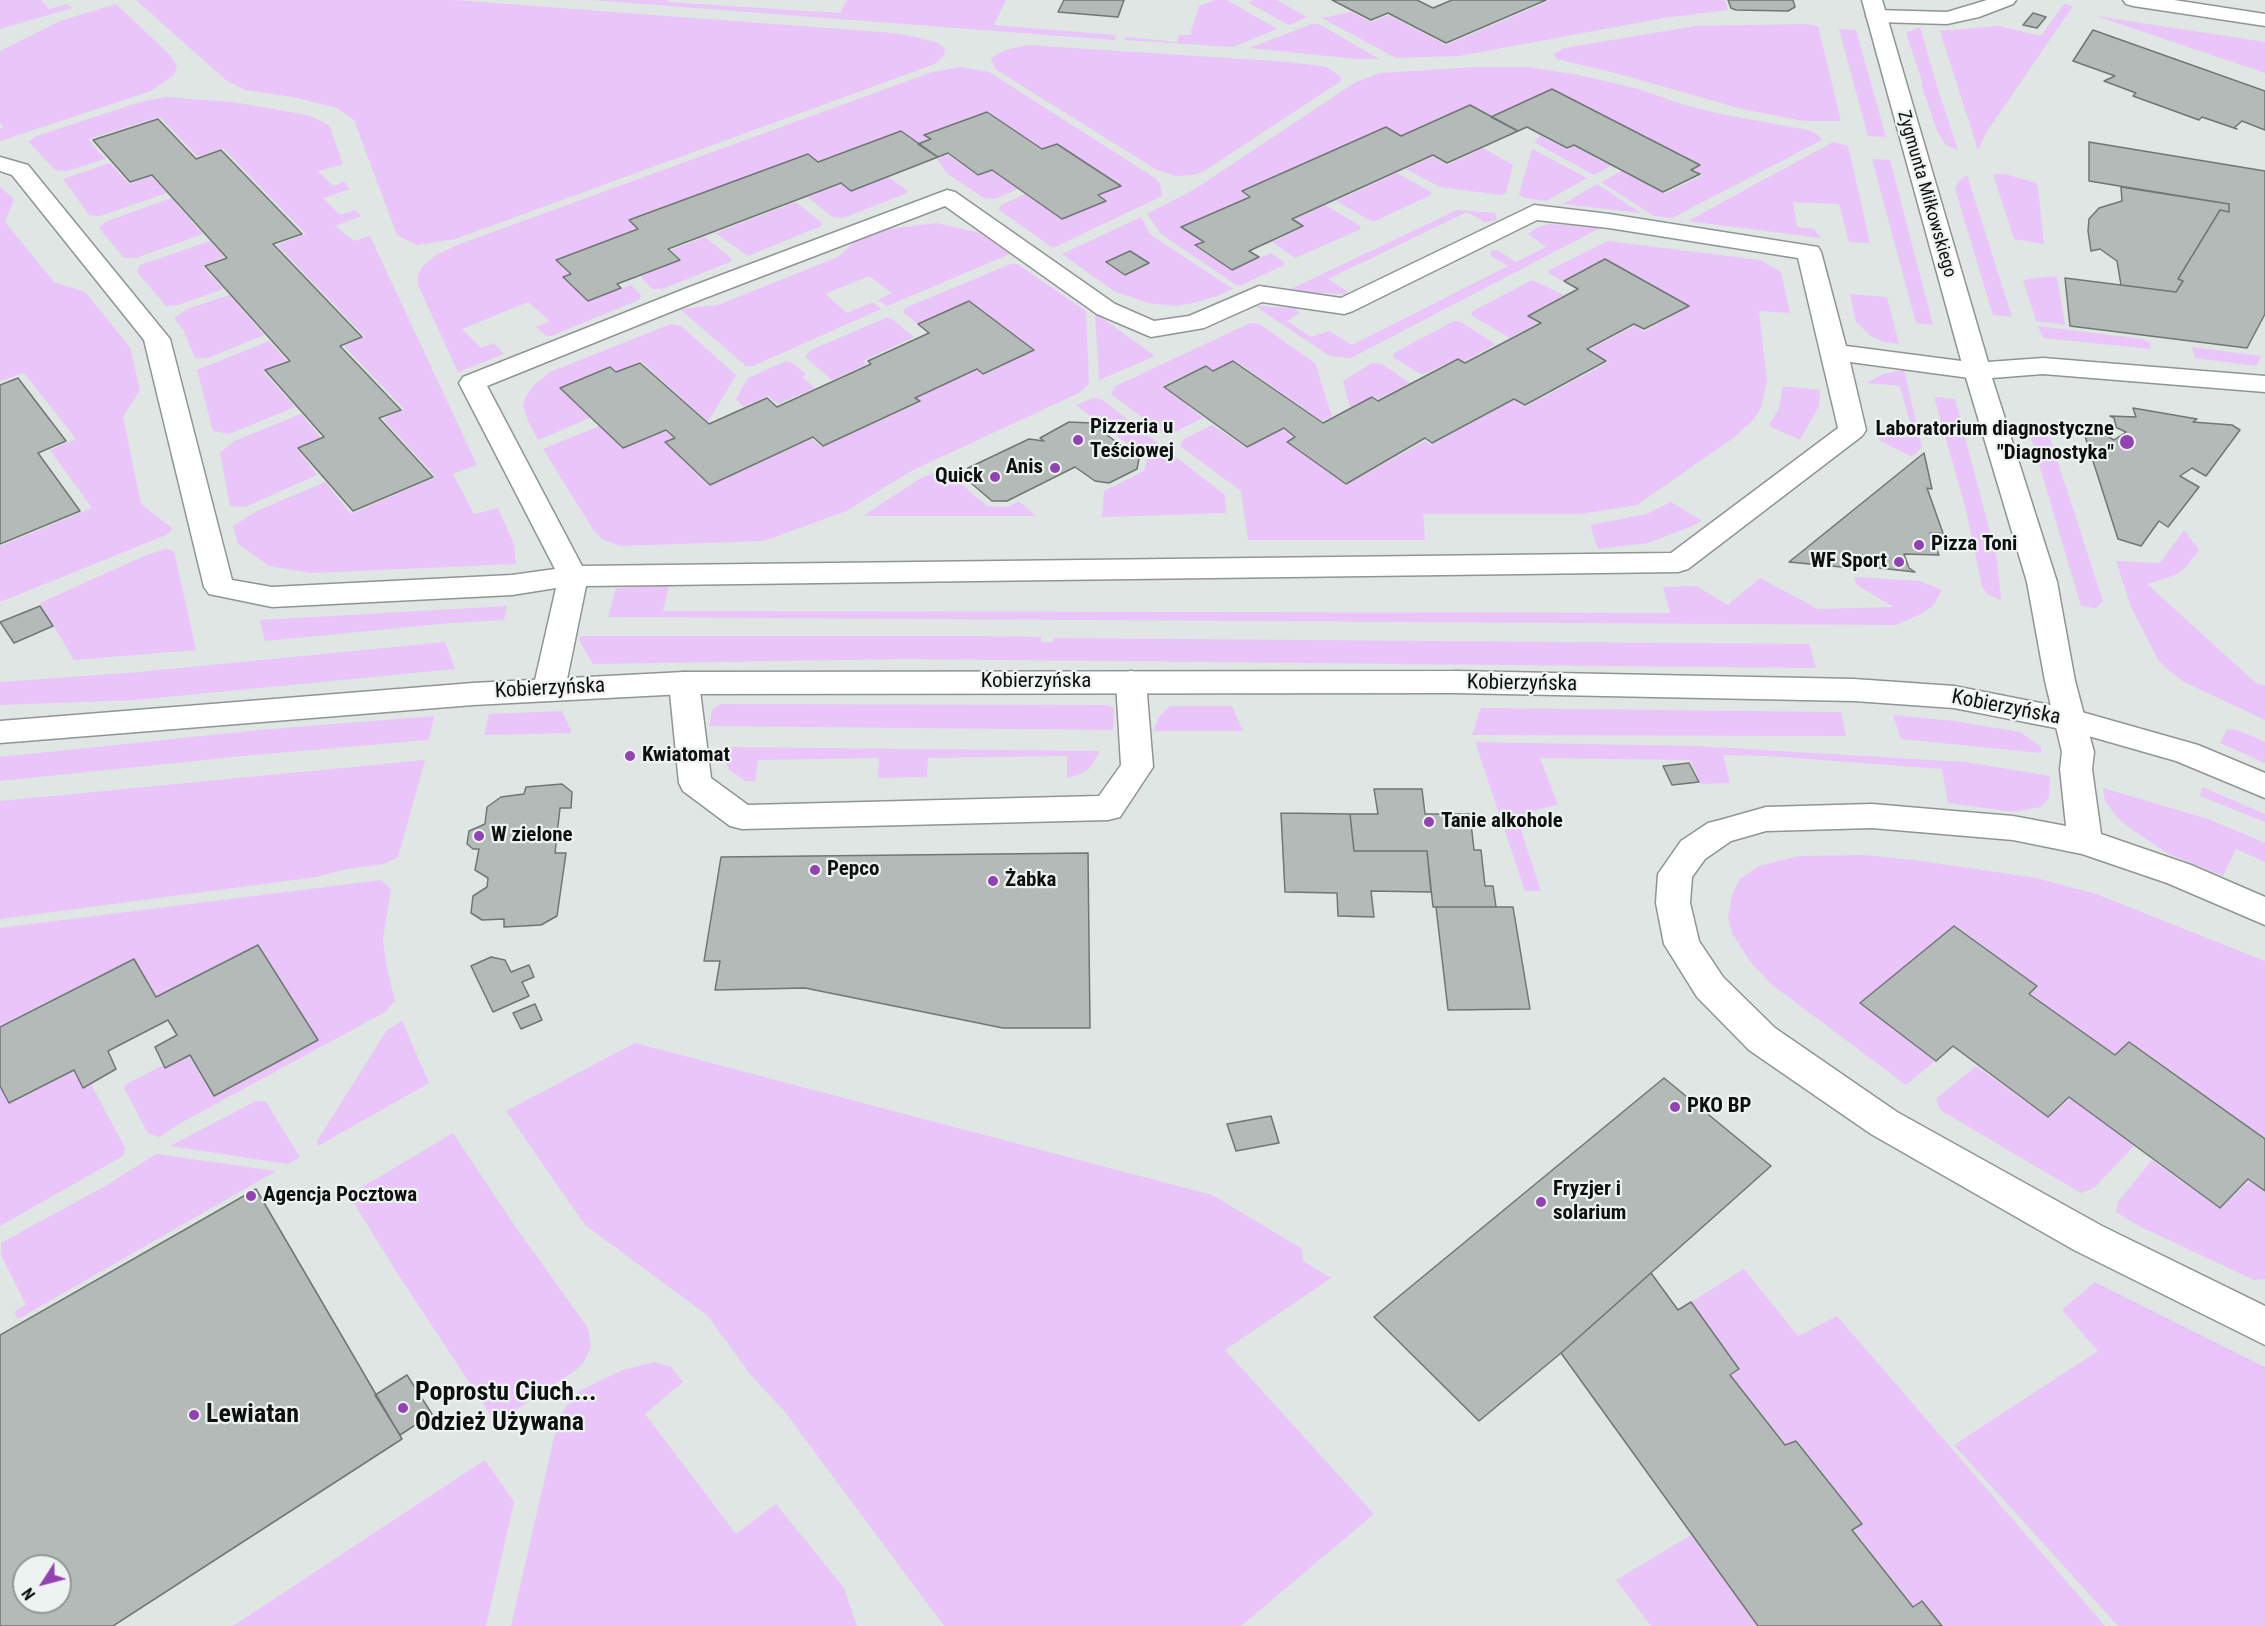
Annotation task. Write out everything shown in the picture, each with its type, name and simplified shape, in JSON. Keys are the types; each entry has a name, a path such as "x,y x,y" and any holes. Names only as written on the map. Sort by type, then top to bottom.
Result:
{"street":[{"name":"Zygmunta Miłkowskiego","path":"2006,0 1972,13 1947,18 1874,8 1977,371 2042,582 2060,681 2071,720"},
{"path":"2133,0 2226,7 2265,20"},
{"path":"0,164 20,170 157,339 219,587 272,597 512,585 573,576 1678,562 1852,430 1809,252 1609,221 1534,212 1344,306 1259,294 1195,323 1151,329 1106,309 947,197 696,293 472,383 573,576 549,689"},
{"path":"1835,352 1977,371 2043,366 2263,381"},
{"path":"684,683 695,783 742,817 1108,808 1137,766 1131,682"},
{"name":"Kobierzyńska","path":"0,732 549,689 684,683 1455,682 1854,690 1954,697 2071,720 2187,753 2265,786"},
{"name":"Kobierzyńska","path":"2071,720 2078,752 2076,769 2085,842"},
{"path":"2265,912 2179,874 2085,842 2013,828 1872,816 1766,819 1720,832 1693,850 1675,874 1673,903 1682,944 1710,987 1762,1039 1884,1123 1987,1183 2088,1238 2265,1326"}],"shaded area":[{"path":"0,0 41,0 49,9 68,4 72,8 0,29"},
{"path":"136,0 454,0 894,33 938,43 945,49 944,55 935,64 455,239 417,245 397,235 354,120 337,108 293,97 245,90 227,81"},
{"path":"591,0 668,0 667,2 840,13 847,0 1006,0 994,25 1116,35 1114,40"},
{"path":"1216,0 1227,0 1277,29 1233,47 1125,40 1126,37 1177,42 1179,35 1190,35 1199,6"},
{"path":"1253,0 1276,0 1307,17 1289,25 1249,3"},
{"path":"1551,0 1725,0 1728,10 1664,18 1459,56 1396,58 1322,18 1351,12 1371,22 1388,15 1446,45"},
{"path":"116,4 169,54 177,66 174,75 151,91 0,141 0,129 3,127 0,123 0,51 60,21"},
{"path":"2064,4 2073,6 1986,133 1978,150 1940,31 1999,26 2041,36"},
{"path":"2096,16 2265,42 2265,73"},
{"path":"1312,24 1319,24 1379,59 1356,59 1249,48"},
{"path":"1806,24 1818,26 1841,121 1804,121 1742,109 1557,59 1553,54 1564,48 1695,26"},
{"path":"1920,27 1958,150 1946,145 1938,133 1922,87 1906,33"},
{"path":"1839,29 1856,30 1886,137 1868,136"},
{"path":"1028,45 1289,62 1327,67 1341,77 1341,81 1204,171 1193,175 1176,176 1157,170 995,69 991,58 1005,50"},
{"path":"961,67 989,72 1155,178 1160,184 1162,196 1053,248 998,209 1001,205 1025,194 1062,219 1106,201 1100,195 1121,186 1057,143 1042,149 987,111 924,135 930,139 919,144 900,131 818,161 808,154 629,220 638,229 555,260 570,274 562,277 587,301 631,285 641,295 639,300 551,336 545,335 536,327 550,321 528,302 462,329 481,348 494,343 504,354 458,372 418,285 418,275 423,266 436,255 460,244 932,72"},
{"path":"1477,67 1528,67 1579,75 1638,89 1720,114 1808,130 1817,134 1822,140 1672,218 1654,216 1601,182 1622,171 1665,194 1703,175 1693,169 1701,165 1552,89 1491,116 1470,105 1401,135 1385,127 1241,191 1248,197 1180,227 1202,242 1194,246 1232,270 1271,253 1284,262 1284,265 1241,285 1236,285 1161,234 1147,214 1195,189 1356,82 1380,73"},
{"path":"166,97 233,102 311,116 329,125 343,164 318,171 333,186 344,182 350,189 323,198 340,215 355,210 361,216 335,226 354,241 370,236 477,465 453,474 474,514 498,508 514,544 516,564 311,573 269,566 238,544 233,526 257,511 325,482 351,514 436,477 383,419 404,409 344,346 365,337 277,245 306,234 223,148 198,157 160,117 88,139 105,159 67,171 55,170 29,142 34,137 137,103"},
{"path":"1541,136 1567,150 1574,146 1611,166 1594,175 1534,142"},
{"path":"1833,142 1848,146 1870,243 1849,242 1839,204 1793,202 1797,227 1814,229 1821,238 1688,221"},
{"path":"1483,148 1513,165 1506,193 1501,195 1440,187 1406,169 1433,157 1448,165"},
{"path":"1532,149 1587,178 1546,201 1524,198 1519,194"},
{"path":"948,155 978,176 992,170 1018,189 994,199 984,198 948,174 937,159"},
{"path":"1872,159 1890,160 1933,325 1916,323"},
{"path":"110,163 129,184 151,176 167,193 100,216 89,215 63,179"},
{"path":"1397,173 1431,192 1431,195 1375,221 1371,221 1336,201"},
{"path":"1993,174 2005,174 2036,183 2044,244 2014,239"},
{"path":"1967,175 2012,317 1993,315 1955,189 1959,181"},
{"path":"888,177 908,191 907,193 843,218 833,217 807,197 841,184 850,191"},
{"path":"1597,184 1641,213 1563,204"},
{"path":"0,187 14,199 5,222 54,282 85,292 130,347 140,390 123,417 141,504 173,529 166,535 0,602 0,546 92,508 50,450 76,439 24,373 0,381"},
{"path":"171,198 203,234 136,258 124,258 99,228 105,222"},
{"path":"796,202 822,223 821,226 748,256 715,233"},
{"path":"1325,205 1359,225 1361,229 1295,258 1272,242 1304,227 1294,219"},
{"path":"1457,210 1495,213 1497,220 1485,222 1467,212 1328,279 1347,291 1346,294 1294,292 1291,289"},
{"path":"1141,217 1151,235 1233,289 1217,296 1176,306 1148,303 1114,291 1062,254"},
{"path":"936,223 980,233 1010,254 887,306 878,300 892,293 869,276 825,294 847,313 873,302 881,309 753,366 746,366 680,309 718,305 838,257 856,240 888,229"},
{"path":"1550,224 1600,228 1351,358 1330,356 1255,306 1295,308 1299,313 1287,321 1311,337 1329,331 1352,345 1508,266 1490,255 1492,250 1497,250 1516,262 1546,247 1528,234 1538,227"},
{"path":"705,237 732,259 730,262 662,289 652,289 640,276 682,260 671,250"},
{"path":"210,241 224,257 202,266 223,289 178,305 166,306 137,272 140,265"},
{"path":"1608,241 1760,260 1781,272 1790,313 1759,311 1767,381 1761,408 1754,419 1736,436 1637,505 1580,514 1423,514 1425,540 1248,540 1241,491 1180,446 1184,439 1212,425 1246,448 1283,429 1293,437 1285,441 1346,485 1425,441 1431,445 1514,400 1525,407 1609,362 1590,349 1635,326 1644,332 1689,306 1605,259 1562,281 1549,273 1549,270"},
{"path":"1011,264 1017,264 1086,311 1089,384 1079,393 913,470 846,511 764,541 620,546 602,539 594,531 543,449 599,426 622,449 665,431 674,438 665,443 709,486 812,439 822,447 921,402 916,398 977,370 983,375 1035,350 969,301 918,324 903,312 905,308"},
{"path":"2057,277 2065,325 2036,321 2023,280"},
{"path":"1532,280 1564,295 1527,316 1538,323 1510,338 1471,315 1473,311"},
{"path":"1850,294 1887,297 1899,344 1884,342 1871,336 1856,322"},
{"path":"229,295 264,335 208,358 195,358 184,331 174,318 187,309"},
{"path":"1095,313 1155,356 1099,380"},
{"path":"886,318 892,319 914,337 863,361 867,364 832,380 805,357 811,350"},
{"path":"1454,321 1461,322 1495,344 1465,361 1458,358 1422,375 1393,357 1394,353"},
{"path":"1250,323 1259,324 1315,363 1332,416 1322,421 1234,360 1213,370 1206,365 1162,386 1203,418 1173,433 1164,434 1111,394 1116,386"},
{"path":"671,324 681,326 736,375 708,422 641,361 617,371 609,366 559,388 590,418 538,440 523,406 533,386 550,372"},
{"path":"2038,326 2143,339 2150,343 2151,349 2043,338"},
{"path":"269,341 287,361 263,371 295,407 229,434 213,431 197,370"},
{"path":"2192,347 2261,356 2256,366 2195,358"},
{"path":"786,361 806,374 802,377 815,388 778,404 768,396 743,407 736,399 748,378"},
{"path":"1372,363 1382,364 1410,383 1378,399 1373,396 1350,407 1343,381"},
{"path":"1904,370 1922,448 1912,457 1879,440 1881,435 1914,437 1900,386 1867,383 1883,374"},
{"path":"1783,386 1820,390 1819,406 1800,440 1769,426 1779,408"},
{"path":"1934,397 1955,399 1997,559 2001,600 1987,594 1982,586 1965,506"},
{"path":"1093,398 1101,399 1225,495 1226,513 1102,517 1104,491 1144,471 1147,459 1076,405"},
{"path":"301,414 321,438 296,448 317,475 245,507 230,506 220,453 234,441"},
{"path":"2028,427 2047,429 2103,601 2096,608 2081,606"},
{"path":"944,469 987,506 1008,507 1019,501 1036,516 863,516 921,478"},
{"path":"1671,502 1702,521 1648,543 1598,549 1590,525 1647,514"},
{"path":"2184,530 2199,550 2187,566 2175,575 2147,584 2257,684 2265,685 2265,720 2184,682 2166,668 2158,660 2131,607 2116,561 2160,563"},
{"path":"165,549 174,551 196,650 74,660 40,603 144,556"},
{"path":"1854,577 1920,581 1942,590 1933,606 1896,625 608,617 616,588 669,585 663,611 1670,613 1663,587 1696,586 1728,605 1760,578 1818,609 1893,607 1857,585"},
{"path":"507,606 504,620 265,641 260,620"},
{"path":"580,636 969,636 1041,637 1041,642 1053,642 1054,638 1809,644 1816,668 905,659 593,664 579,640"},
{"path":"445,642 455,669 136,700 0,705 0,682 139,672"},
{"path":"720,704 1108,705 1114,709 1113,730 709,726 712,710"},
{"path":"1170,706 1232,706 1243,731 1153,731 1159,717"},
{"path":"1481,708 1841,712 1846,736 1472,735"},
{"path":"562,711 572,733 484,735 489,714"},
{"path":"1893,715 1954,721 2020,732 2041,747 2041,753 1901,739"},
{"path":"434,716 429,740 253,755 0,781 0,757 260,730"},
{"path":"2227,729 2240,731 2265,742 2265,763 2220,743"},
{"path":"1475,742 1695,746 1965,762 2050,776 2049,797 2041,807 2013,812 1948,803 1942,769 1768,756 1723,755 1730,783 1701,784 1690,760 1540,758 1558,805 1539,809 1527,815 1519,824 1541,891 1525,891"},
{"path":"722,747 1100,751 1090,768 1067,778 1067,756 928,758 927,777 878,778 879,758 758,760 755,782 745,781 730,770 719,753"},
{"path":"425,760 398,857 384,864 347,869 316,877 0,919 0,801"},
{"path":"2202,787 2265,814 2265,822 2200,796"},
{"path":"2103,788 2208,819 2265,843 2265,862 2236,849 2223,876 2167,853 2117,817 2105,801"},
{"path":"1865,855 2036,878 2096,894 2265,961 2265,1138 2129,1042 2115,1055 2029,994 2038,986 1954,926 1859,1003 1935,1061 1906,1085 1771,984 1749,960 1732,933 1728,918 1732,895 1740,879 1759,866 1799,856"},
{"path":"381,880 391,889 383,939 386,964 395,1001 385,1012 159,1137 148,1133 124,1088 127,1084 163,1065 165,1069 189,1056 213,1097 318,1040 259,944 157,996 133,959 0,1026 0,928"},
{"path":"402,1021 429,1083 318,1146 317,1141 387,1030"},
{"path":"635,1043 1212,1195 1302,1249 1303,1261 1331,1278 1225,1350 1374,1514 1241,1626 944,1626 785,1412 750,1374 707,1315 585,1225 506,1111"},
{"path":"1976,1066 2048,1118 2071,1098 2134,1146 2094,1188 2081,1193 1940,1110 1936,1099"},
{"path":"73,1071 83,1088 91,1084 125,1148 123,1156 0,1226 0,1086 9,1104"},
{"path":"256,1101 266,1102 300,1157 288,1164 170,1146"},
{"path":"453,1133 517,1229 588,1328 591,1347 584,1362 576,1370 496,1423 349,1195"},
{"path":"156,1154 276,1171 18,1319 14,1312 26,1305 1,1255 1,1243 107,1185"},
{"path":"2152,1160 2220,1209 2249,1181 2265,1192 2265,1279 2254,1280 2139,1226 2116,1212 2118,1202"},
{"path":"1744,1269 1798,1336 1837,1316 2105,1626 1942,1626 1922,1601 1913,1606 1854,1530 1863,1524 1797,1440 1786,1444 1731,1376 1740,1369 1691,1302"},
{"path":"2095,1282 2265,1367 2265,1626 2118,1626 1954,1445 2098,1351 2062,1310"},
{"path":"655,1362 671,1367 683,1382 645,1414 736,1534 776,1504 844,1588 857,1626 511,1626 559,1416 579,1391 623,1370"},
{"path":"485,1460 514,1502 486,1626 233,1626"},
{"path":"1691,1535 1757,1626 1651,1626 1616,1580"}],"building":[{"path":"1064,0 1124,0 1118,17 1058,12"},
{"path":"1332,0 1417,0 1433,8 1452,0 1546,0 1446,43 1388,13 1371,20"},
{"path":"1728,0 1793,0 1795,7 1788,11 1736,10 1731,8"},
{"path":"2033,13 2046,17 2037,28 2023,25"},
{"path":"2093,30 2265,91 2265,130 2242,121 2234,128 2202,117 2199,120 2133,96 2136,93 2104,81 2115,76 2073,61"},
{"path":"1552,89 1700,165 1691,170 1700,174 1663,192 1574,145 1567,148 1527,127 1518,131 1491,117"},
{"path":"1470,105 1518,131 1447,163 1433,155 1292,219 1303,226 1249,251 1259,257 1232,270 1195,245 1204,242 1181,227 1250,197 1242,191 1386,127 1401,136"},
{"path":"987,112 1042,149 1057,144 1121,186 1098,195 1106,201 1062,219 992,170 978,175 948,153 938,157 918,144 931,139 924,135"},
{"path":"158,119 196,159 221,150 302,234 273,244 362,337 340,346 401,410 379,418 433,477 353,511 298,448 324,437 265,370 290,361 205,266 227,258 152,175 130,182 93,140"},
{"path":"901,131 938,157 851,191 841,183 668,249 680,260 617,284 621,288 588,301 563,277 571,274 556,260 638,229 629,220 808,154 818,162"},
{"path":"2089,142 2265,171 2265,314 2247,348 2070,326 2065,278 2176,292 2183,281 2178,279 2220,210 2229,212 2229,204 2089,181"},
{"path":"2121,187 2229,204 2229,212 2220,210 2178,279 2183,281 2176,292 2121,285 2117,261 2100,249 2091,251 2089,219 2099,208 2122,201"},
{"path":"1130,251 1149,263 1125,275 1106,262"},
{"path":"1605,259 1689,306 1644,329 1634,324 1587,349 1606,361 1525,405 1514,399 1432,443 1425,438 1346,484 1287,442 1295,437 1284,428 1247,447 1164,387 1206,366 1213,371 1233,361 1323,423 1372,397 1378,401 1458,359 1465,363 1541,323 1528,316 1578,289 1564,281"},
{"path":"969,301 1034,350 983,374 977,369 915,398 920,401 823,446 813,437 710,485 665,442 675,438 666,430 623,448 560,388 610,367 616,372 640,363 709,424 767,398 777,407 871,364 868,361 929,333 918,324"},
{"path":"18,378 66,441 38,453 80,511 0,544 0,385"},
{"path":"2133,408 2197,419 2193,422 2232,425 2240,430 2206,476 2192,468 2180,476 2199,487 2168,527 2159,521 2141,546 2118,539 2084,433 2101,436 2102,433 2114,440 2126,432 2113,426 2116,426 2114,418 2110,416 2136,417"},
{"path":"1069,422 1091,423 1139,459 1137,469 1109,483 1095,481 1075,467 1007,501 992,501 964,477 968,468 1029,439 1044,441 1040,438"},
{"path":"1924,453 1932,489 1927,488 1944,536 1939,533 1930,533 1939,555 1904,554 1909,568 1915,572 1852,565 1852,568 1789,562"},
{"path":"40,606 53,626 14,643 0,622"},
{"path":"1689,763 1699,782 1672,785 1663,766"},
{"path":"562,784 572,792 571,808 560,808 555,853 566,853 557,916 541,925 504,927 504,919 482,920 471,913 473,896 487,887 488,878 475,870 479,849 473,849 467,844 469,831 485,824 487,807 501,797 524,794 526,787"},
{"path":"1374,789 1422,789 1425,814 1470,814 1474,850 1481,850 1485,886 1493,886 1496,907 1433,907 1427,851 1354,851 1350,814 1378,814"},
{"path":"1281,813 1350,814 1354,851 1427,851 1431,892 1371,891 1374,917 1338,916 1337,893 1285,892"},
{"path":"1088,853 1090,1028 1003,1028 805,988 715,990 720,961 704,961 721,857"},
{"path":"1436,907 1513,907 1530,1009 1448,1010"},
{"path":"1954,926 2037,986 2029,994 2115,1055 2129,1042 2265,1139 2265,1191 2248,1179 2220,1208 2069,1097 2048,1117 1953,1046 1936,1061 1860,1003"},
{"path":"258,945 318,1040 214,1096 190,1055 165,1068 155,1047 177,1035 168,1020 108,1051 116,1069 83,1088 74,1070 9,1103 0,1086 0,1027 134,959 156,997"},
{"path":"491,957 505,960 511,972 529,965 534,977 522,982 529,996 493,1012 471,966"},
{"path":"535,1004 542,1020 521,1029 513,1013"},
{"path":"1664,1078 1771,1166 1561,1353 1479,1421 1374,1317"},
{"path":"1271,1116 1279,1143 1236,1151 1227,1124"},
{"name":"Lewiatan","path":"256,1189 402,1439 113,1626 0,1626 0,1335"},
{"path":"1651,1273 1678,1310 1691,1302 1739,1369 1730,1375 1785,1445 1796,1441 1862,1524 1852,1530 1913,1607 1922,1601 1942,1626 1758,1626 1561,1353"},
{"path":"407,1375 432,1414 400,1435 375,1395"}],"place":[{"name":"Pizzeria u Teściowej","path":"1078,440"},
{"name":"Laboratorium diagnostyczne \"Diagnostyka\"","path":"2127,442"},
{"name":"Anis","path":"1055,468"},
{"name":"Quick","path":"995,477"},
{"name":"Pizza Toni","path":"1919,545"},
{"name":"WF Sport","path":"1899,562"},
{"name":"Kwiatomat","path":"630,756"},
{"name":"Tanie alkohole","path":"1429,822"},
{"name":"W zielone","path":"479,836"},
{"name":"Pepco","path":"815,870"},
{"name":"Żabka","path":"993,881"},
{"name":"PKO BP","path":"1675,1107"},
{"name":"Agencja Pocztowa","path":"251,1196"},
{"name":"Fryzjer i solarium","path":"1541,1202"},
{"name":"Poprostu Ciuch... Odzież Używana","path":"403,1408"},
{"name":"Lewiatan","path":"194,1415"}]}
